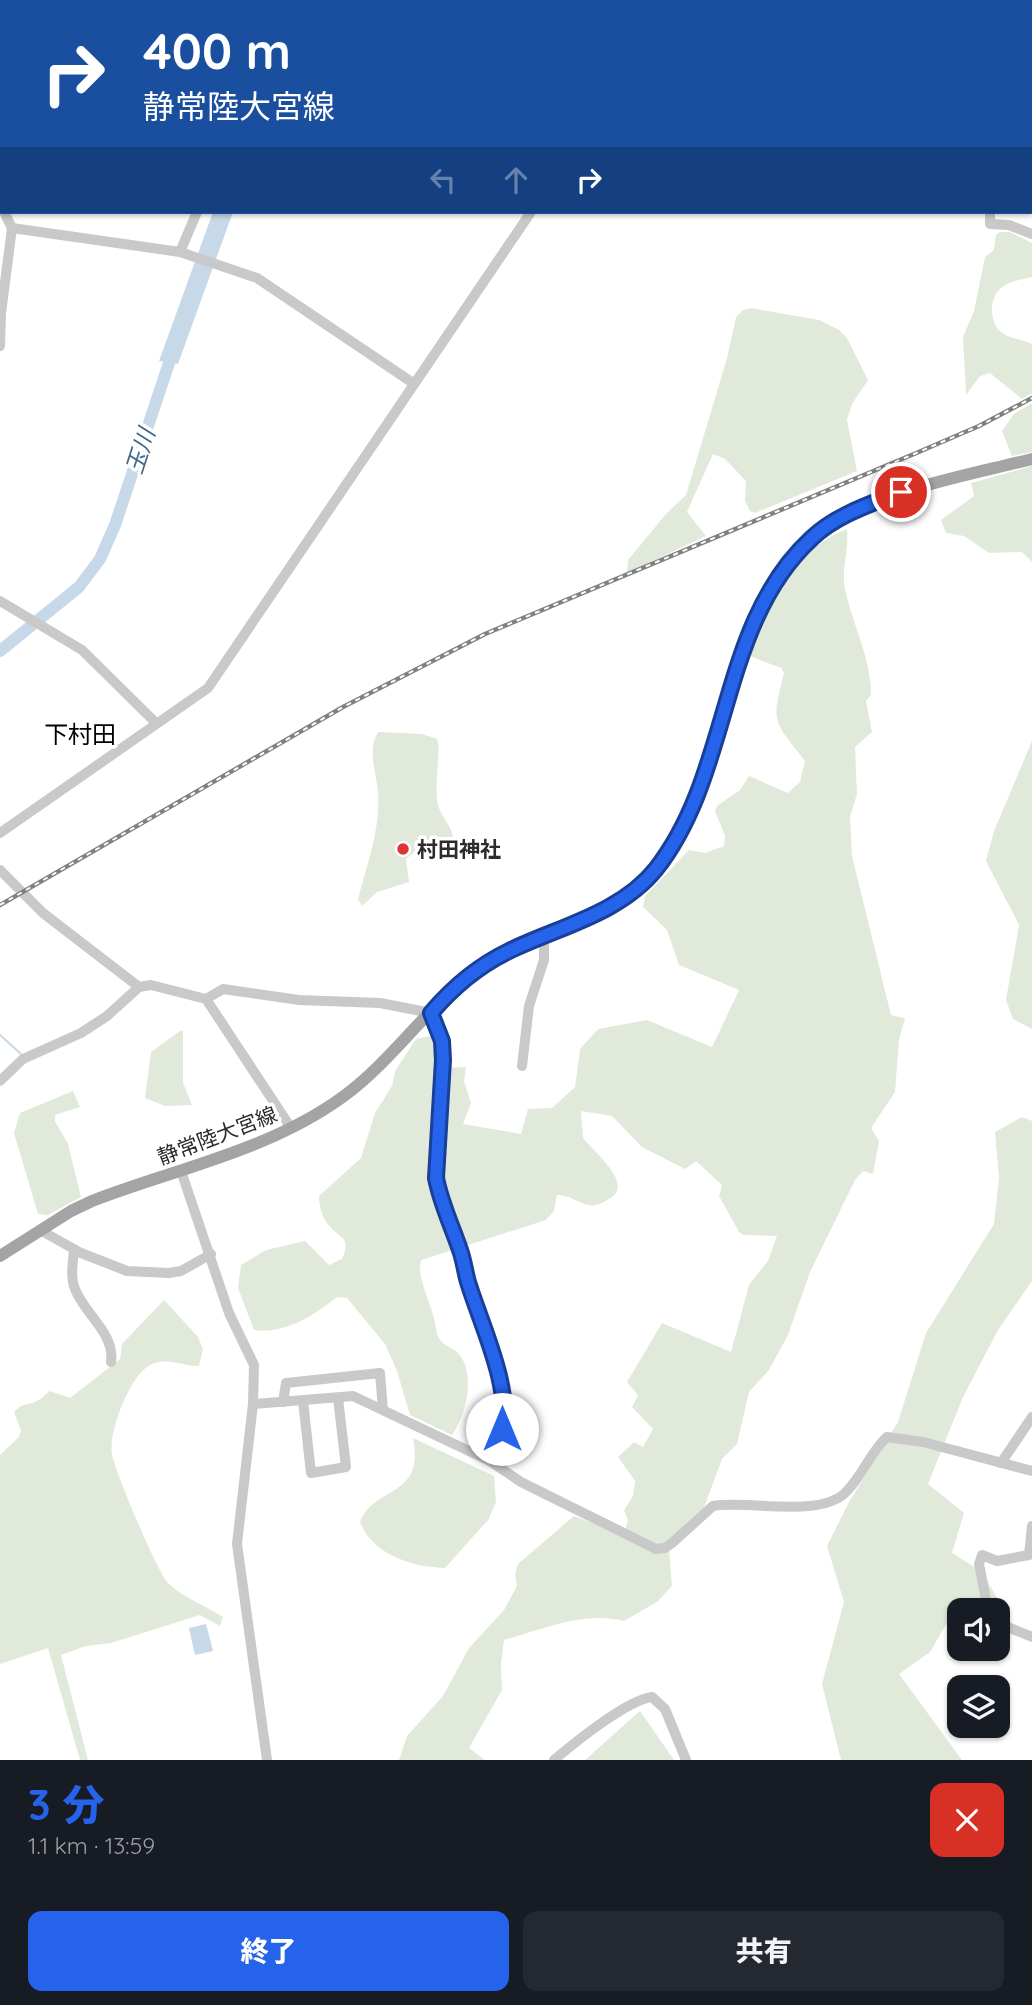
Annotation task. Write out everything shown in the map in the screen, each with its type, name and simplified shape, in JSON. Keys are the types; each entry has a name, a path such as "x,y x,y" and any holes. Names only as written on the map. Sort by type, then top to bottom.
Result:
{"main road":[{"name":"静常陸大宮線","path":"0,1256 92,1201 255,1146 311,1118 369,1077 450,990 491,960 609,906 632,892 654,871 671,846 704,781 754,620 782,570 813,537 840,519 901,492 1032,459"}],"street":[{"path":"0,346 0,312 12,228 5,214"},
{"path":"184,254 196,214"},
{"path":"0,833 208,688 530,214"},
{"path":"990,214 990,224 1009,225 1032,234"},
{"path":"12,228 184,254 257,278 413,383"},
{"path":"0,601 82,650 156,723"},
{"path":"0,870 43,913 139,987"},
{"path":"522,1066 528,1006 544,960 544,937"},
{"path":"0,1081 23,1059 81,1033 107,1016 139,987 151,985 206,999 291,1128"},
{"path":"206,999 223,989 299,1000 380,1003 431,1013 442,1041 443,1060 436,1162 440,1198 461,1252 505,1406 502,1429 490,1461"},
{"path":"181,1171 229,1313 254,1365 253,1404 237,1544 267,1760"},
{"path":"40,1230 74,1250 127,1271 160,1273 181,1270 211,1254"},
{"path":"74,1250 72,1270 75,1291 110,1342 111,1362"},
{"path":"283,1402 286,1383 380,1373 383,1410"},
{"path":"253,1404 353,1396 490,1461 521,1482 656,1549 665,1548 672,1543 713,1506 829,1504 855,1483 877,1446 887,1437 923,1442 1032,1471"},
{"path":"303,1401 311,1473 346,1467 338,1398"},
{"path":"1002,1463 1032,1417"},
{"path":"986,1598 979,1564 982,1555 997,1561 1028,1555 1032,1526"},
{"path":"1010,1628 1032,1637"},
{"path":"554,1760 603,1723 639,1700 652,1697 665,1709 686,1760"}],"green space":[{"path":"1010,232 1032,243 1032,277 1003,286 995,296 992,312 1001,332 1032,344 1032,393 1022,399 990,373 980,376 966,395 963,337 974,311 985,257 994,250 996,235"},
{"path":"751,308 819,320 839,330 847,338 868,380 852,404 847,420 857,471 755,513 750,511 745,501 746,481 725,459 713,454 687,512 706,536 627,573 628,560 666,514 686,495 727,358 736,317 743,310"},
{"path":"1032,403 1032,452 1012,456 1002,431 1014,414"},
{"path":"1032,466 1032,562 1022,552 989,553 964,536 946,533 941,520 974,496 971,483"},
{"path":"847,529 844,582 868,669 871,695 866,701 872,732 855,747 857,794 850,817 852,856 891,1015 905,1018 899,1040 895,1092 871,1128 879,1141 873,1174 863,1171 855,1180 810,1272 788,1335 769,1370 749,1392 737,1444 722,1459 700,1518 669,1549 672,1586 657,1602 624,1621 609,1618 579,1620 504,1640 502,1690 469,1748 485,1760 399,1760 407,1736 443,1696 469,1648 504,1610 517,1586 515,1574 518,1564 574,1516 615,1532 625,1530 628,1520 624,1510 633,1496 635,1481 618,1457 634,1442 643,1447 653,1429 632,1407 638,1395 627,1382 662,1323 731,1352 749,1285 768,1261 777,1236 743,1235 739,1232 719,1196 722,1185 696,1161 685,1169 642,1147 612,1116 581,1111 583,1138 610,1168 618,1185 616,1193 593,1205 557,1195 554,1211 546,1220 421,1260 421,1277 437,1335 443,1343 459,1354 467,1373 465,1406 452,1435 410,1415 397,1371 385,1344 347,1298 337,1297 309,1317 287,1327 254,1330 238,1288 241,1265 266,1250 305,1241 329,1265 342,1259 345,1241 325,1220 319,1196 361,1158 375,1113 392,1086 395,1071 416,1039 430,1036 439,1051 440,1068 466,1067 464,1081 471,1103 463,1124 521,1134 528,1109 552,1108 575,1087 580,1049 598,1029 647,1020 712,1047 739,990 679,965 667,930 643,907 645,896 689,850 705,853 724,846 725,836 715,811 717,806 740,790 749,776 788,793 800,782 805,761 786,737 776,713 784,673 781,668 750,656 764,617 784,581 811,550"},
{"path":"378,732 422,734 437,739 438,805 453,839 449,850 424,844 406,859 409,882 377,892 362,906 358,899 377,818 378,791 373,746"},
{"path":"1032,741 1032,1029 1013,1019 1006,1000 1019,925 986,861 994,831"},
{"path":"183,1031 183,1083 192,1105 165,1106 145,1098 151,1052"},
{"path":"73,1091 80,1107 55,1115 55,1121 68,1144 81,1197 48,1215 38,1214 14,1133 20,1113"},
{"path":"1022,1117 1032,1121 1032,1281 998,1330 963,1397 928,1484 964,1513 952,1553 981,1571 997,1598 947,1598 947,1623 930,1652 899,1674 962,1760 841,1760 822,1684 844,1602 827,1546 849,1502 898,1422 926,1333 994,1224 999,1178 995,1132"},
{"path":"164,1300 198,1337 203,1349 199,1366 159,1362 140,1373 121,1407 113,1433 112,1454 137,1521 168,1583 223,1617 220,1626 200,1615 111,1643 86,1646 61,1655 88,1760 80,1760 48,1648 0,1664 0,1455 19,1437 21,1431 14,1412 17,1409 37,1401 50,1391 70,1398 120,1359 122,1344"},
{"path":"413,1438 494,1476 496,1502 488,1520 445,1568 420,1565 395,1557 374,1543 360,1522 367,1510 405,1482 412,1472 415,1458"},
{"path":"640,1711 674,1760 585,1760"}],"water":[{"path":"212,214 232,214 178,364 159,361"},
{"path":"206,1624 213,1651 195,1655 189,1628"}],"waterway":[{"name":"玉川","path":"0,651 79,587 100,559 115,525 174,348"},
{"path":"0,1035 21,1054"}],"railway":[{"path":"0,905 343,707 485,634 979,426 1032,398"}],"place":[{"name":"村田神社","path":"403,849"}],"district":[{"name":"下村田","path":"80,734"}],"route":[{"path":"502,1429 505,1406 497,1372 461,1252 440,1198 436,1178 443,1060 442,1041 431,1013 450,990 491,960 589,917 632,892 654,871 687,818 704,781 754,620 782,570 813,537 840,519 901,492"}]}
